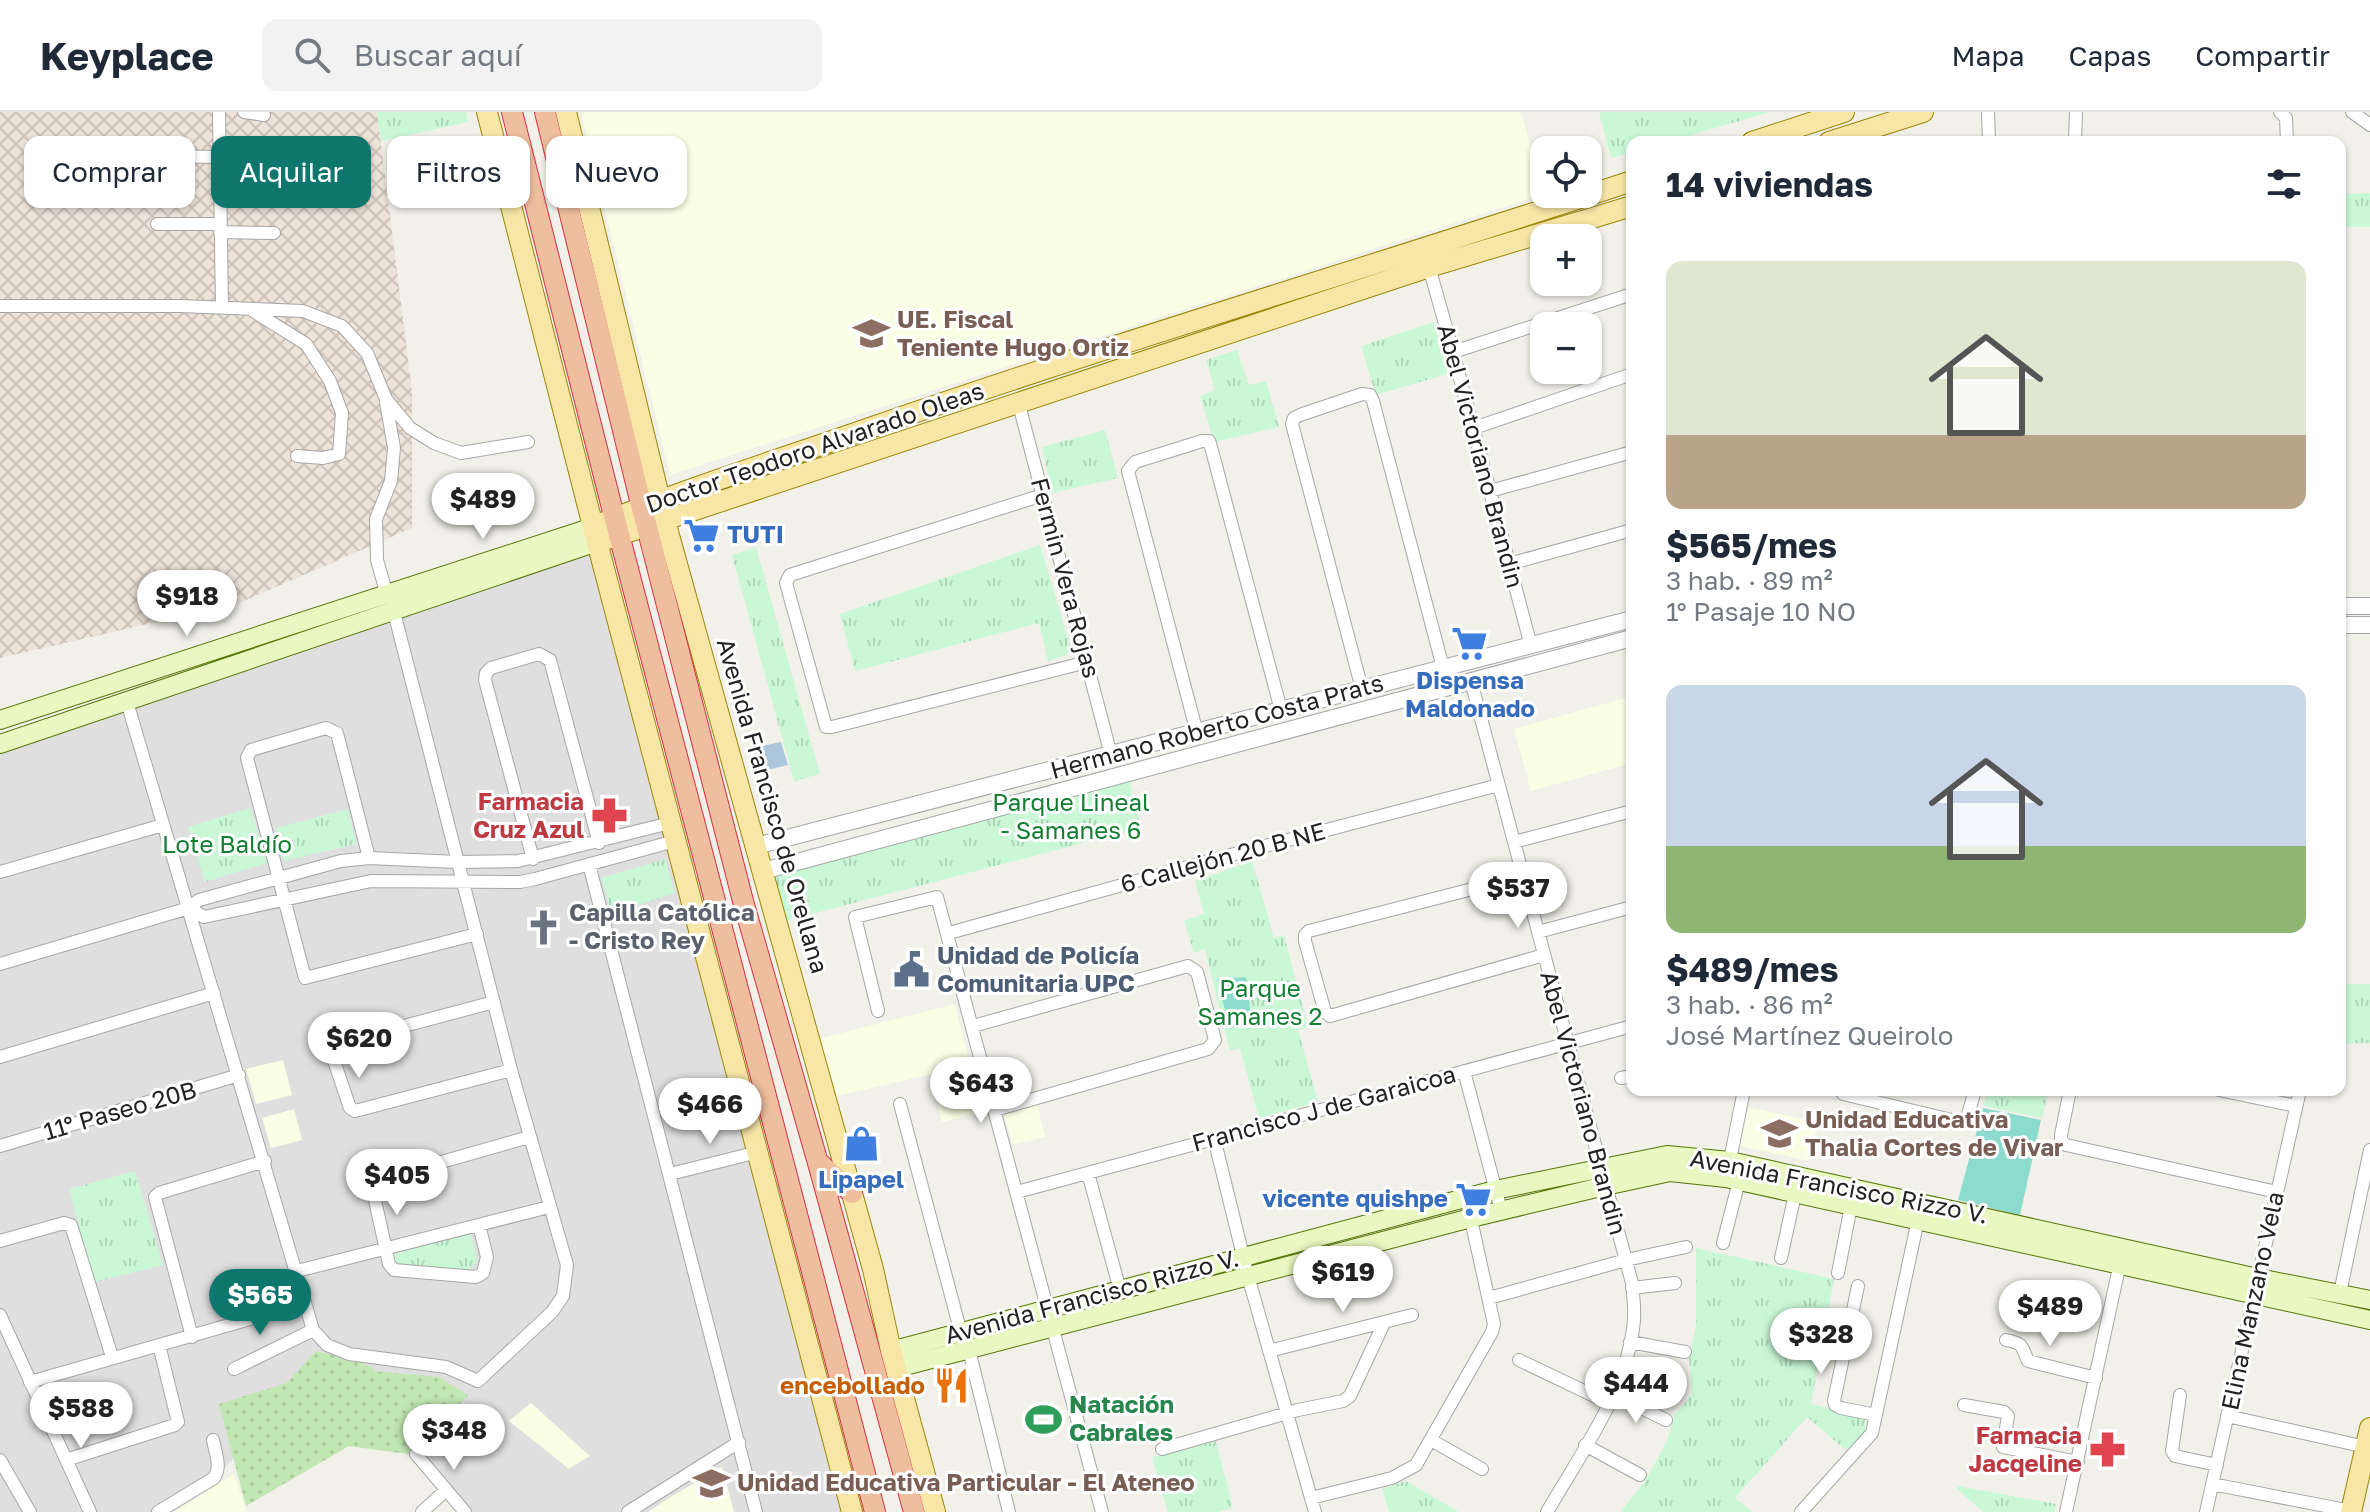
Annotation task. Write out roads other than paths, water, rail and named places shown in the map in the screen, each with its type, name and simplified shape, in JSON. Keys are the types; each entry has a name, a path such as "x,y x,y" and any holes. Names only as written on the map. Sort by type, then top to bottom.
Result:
{"highway":[{"path":"512,112 617,527 875,1512"},
{"name":"Avenida Francisco de Orellana","path":"545,112 654,514 743,901 914,1512"},
{"path":"818,1163 852,1193"}],"main road":[{"path":"487,112 852,1512"},
{"name":"Avenida Francisco de Orellana","path":"566,112 654,514 756,846 873,1269 935,1512"},
{"path":"1770,136 1844,112"},
{"path":"1853,136 1923,112"},
{"name":"Doctor Teodoro Alvarado Oleas","path":"0,744 127,702 390,604 654,514 1009,380 1626,183"},
{"name":"Doctor Teodoro Alvarado Oleas","path":"654,514 1018,401 1429,267 1626,208"},
{"name":"Doctor Teodoro Alvarado Oleas","path":"0,720 390,604"},
{"name":"Avenida Francisco Rizzo V.","path":"894,1360 1050,1318 1248,1276 1471,1218 1667,1155 1795,1194 2120,1263 2257,1286 2340,1293 2370,1300"},
{"name":"Avenida Francisco Rizzo V.","path":"1732,1173 2257,1286 2370,1320"},
{"name":"Avenida Francisco Rizzo V.","path":"1050,1318 1120,1290 1466,1197 1495,1190 1603,1178"},
{"path":"2351,1511 2368,1438"}],"street":[{"path":"219,112 219,136"},
{"path":"244,112 264,115"},
{"path":"1988,112 1989,136"},
{"path":"2075,136 2076,112 2086,112"},
{"path":"2280,112 2286,118 2287,136"},
{"path":"2352,112 2370,125"},
{"path":"220,208 222,308"},
{"path":"157,224 274,233"},
{"name":"Abel Victoriano Brandin","path":"1429,267 1531,646"},
{"path":"1453,352 1626,296"},
{"path":"0,306 303,311 342,326 367,353 386,399 394,448 391,481 376,519 377,560 529,1137 567,1265 563,1296 552,1312 478,1381 446,1367 349,1354 327,1345 313,1330 127,702"},
{"path":"251,309 306,344 330,381 342,413 339,454 323,458 297,456"},
{"path":"1474,428 1626,376"},
{"path":"1362,689 1292,424 1294,418 1300,415 1362,394 1370,395 1373,401 1443,668"},
{"path":"386,399 410,428 434,443 461,453 528,442"},
{"name":"Fermin Vera Rojas","path":"1018,401 1111,755"},
{"path":"1197,733 1128,471 1135,462 1202,441 1209,441 1211,447 1281,710"},
{"path":"1490,491 1626,454"},
{"path":"1043,495 790,575 786,583 826,727 1087,662"},
{"path":"1509,564 1626,532"},
{"path":"2346,606 2370,606"},
{"name":"Hermano Roberto Costa Prats","path":"756,846 1626,621"},
{"path":"2346,625 2370,625"},
{"name":"Hermano Roberto Costa Prats","path":"763,871 1626,640"},
{"path":"533,859 485,680 491,668 539,654 550,660 599,843"},
{"name":"Abel Victoriano Brandin","path":"1471,681 1632,1288 1634,1319 1628,1356 1611,1398 1547,1512"},
{"path":"1319,701 1323,720"},
{"path":"369,858 337,733 326,728 248,753 305,978 477,934"},
{"name":"6 Callejón 20 B NE","path":"949,933 1499,785"},
{"path":"985,787 990,809"},
{"path":"1514,842 1626,813"},
{"path":"0,872 163,825"},
{"path":"0,964 189,908 199,900 341,861 369,858 457,862 533,859 599,843 673,832"},
{"path":"189,908 204,917 285,902 346,884 371,881 520,882 589,864 673,832"},
{"path":"589,864 756,1512"},
{"path":"1523,876 1309,931 1305,935 1325,1012 1330,1016 1544,955"},
{"path":"878,1011 855,917 937,897 1102,1512"},
{"path":"1538,932 1626,909"},
{"path":"973,1026 1188,966 1197,972 1215,1040 1208,1049 995,1110"},
{"path":"0,1057 214,993"},
{"path":"494,1002 329,1046 350,1108 355,1111 511,1070"},
{"name":"Francisco J de Garaicoa","path":"1017,1192 1626,1028"},
{"path":"1464,1071 1501,1210"},
{"name":"11° Paseo 20B","path":"0,1146 239,1075"},
{"path":"1723,1243 1743,1096"},
{"path":"1851,1096 1960,1122 1967,1118 1973,1096"},
{"path":"2069,1096 2061,1135 2066,1145 2277,1192"},
{"path":"2248,1096 2296,1106"},
{"name":"Elina Manzano Vela","path":"2206,1512 2298,1096"},
{"path":"900,1104 1009,1512"},
{"path":"479,1225 487,1266 476,1277 394,1270 389,1264 371,1182 529,1137"},
{"path":"1214,1138 1248,1276 1315,1512"},
{"path":"2340,1293 2370,1150"},
{"path":"670,1174 758,1152"},
{"path":"192,1337 155,1197 159,1193 265,1161"},
{"path":"1088,1173 1120,1290"},
{"path":"1781,1258 1795,1194"},
{"path":"1311,1498 1392,1478 1416,1465 1492,1332 1494,1324 1489,1298 1466,1197"},
{"path":"1838,1273 1851,1206"},
{"path":"297,1271 549,1207"},
{"path":"1801,1512 1869,1439 1918,1220"},
{"path":"0,1241 64,1223 71,1225 112,1357"},
{"path":"1489,1298 1626,1260 1686,1247"},
{"path":"2066,1512 2120,1263"},
{"path":"1632,1288 1675,1283"},
{"path":"1858,1286 1834,1401 1841,1408 1876,1415"},
{"path":"30,1382 281,1310"},
{"path":"0,1315 90,1512"},
{"path":"1269,1351 1412,1315"},
{"path":"1162,1449 1287,1413 1343,1401 1350,1396 1384,1323"},
{"path":"234,1369 313,1330"},
{"path":"2006,1340 2024,1347 2028,1361 2096,1378"},
{"path":"1630,1342 1685,1352"},
{"path":"66,1460 178,1422 159,1345"},
{"path":"1519,1360 1666,1420"},
{"path":"2180,1395 2172,1451 2175,1456 2217,1465"},
{"path":"1964,1405 2004,1412 2008,1416 2003,1447 2078,1462"},
{"path":"2227,1416 2368,1438"},
{"path":"158,1512 214,1478 218,1466 213,1440"},
{"path":"1431,1440 1482,1469"},
{"path":"628,1512 739,1442"},
{"path":"1585,1445 1640,1475"},
{"path":"416,1454 465,1512"},
{"path":"0,1460 28,1509 11,1512"},
{"path":"2212,1484 2351,1511"},
{"path":"422,1512 445,1491"}],"place":[{"name":"UE. Fiscal Teniente Hugo Ortiz","path":"871,334"},
{"name":"TUTI","path":"701,535"},
{"name":"Dispensa Maldonado","path":"1470,644"},
{"name":"Farmacia Cruz Azul","path":"610,816"},
{"name":"Capilla Católica - Cristo Rey","path":"543,927"},
{"name":"Unidad de Policía Comunitaria UPC","path":"911,970"},
{"name":"Unidad Educativa Thalia Cortes de Vivar","path":"1779,1134"},
{"name":"Lipapel","path":"861,1143"},
{"name":"vicente quishpe","path":"1474,1199"},
{"name":"encebollado","path":"951,1386"},
{"name":"Natación Cabrales","path":"1043,1419"},
{"name":"Farmacia Jacqeline","path":"2108,1450"},
{"name":"Unidad Educativa Particular - El Ateneo","path":"711,1483"}],"park label":[{"name":"Parque Lineal - Samanes 6","path":"1071,817"},
{"name":"Lote Baldío","path":"227,845"},
{"name":"Parque Samanes 2","path":"1260,1003"}]}
